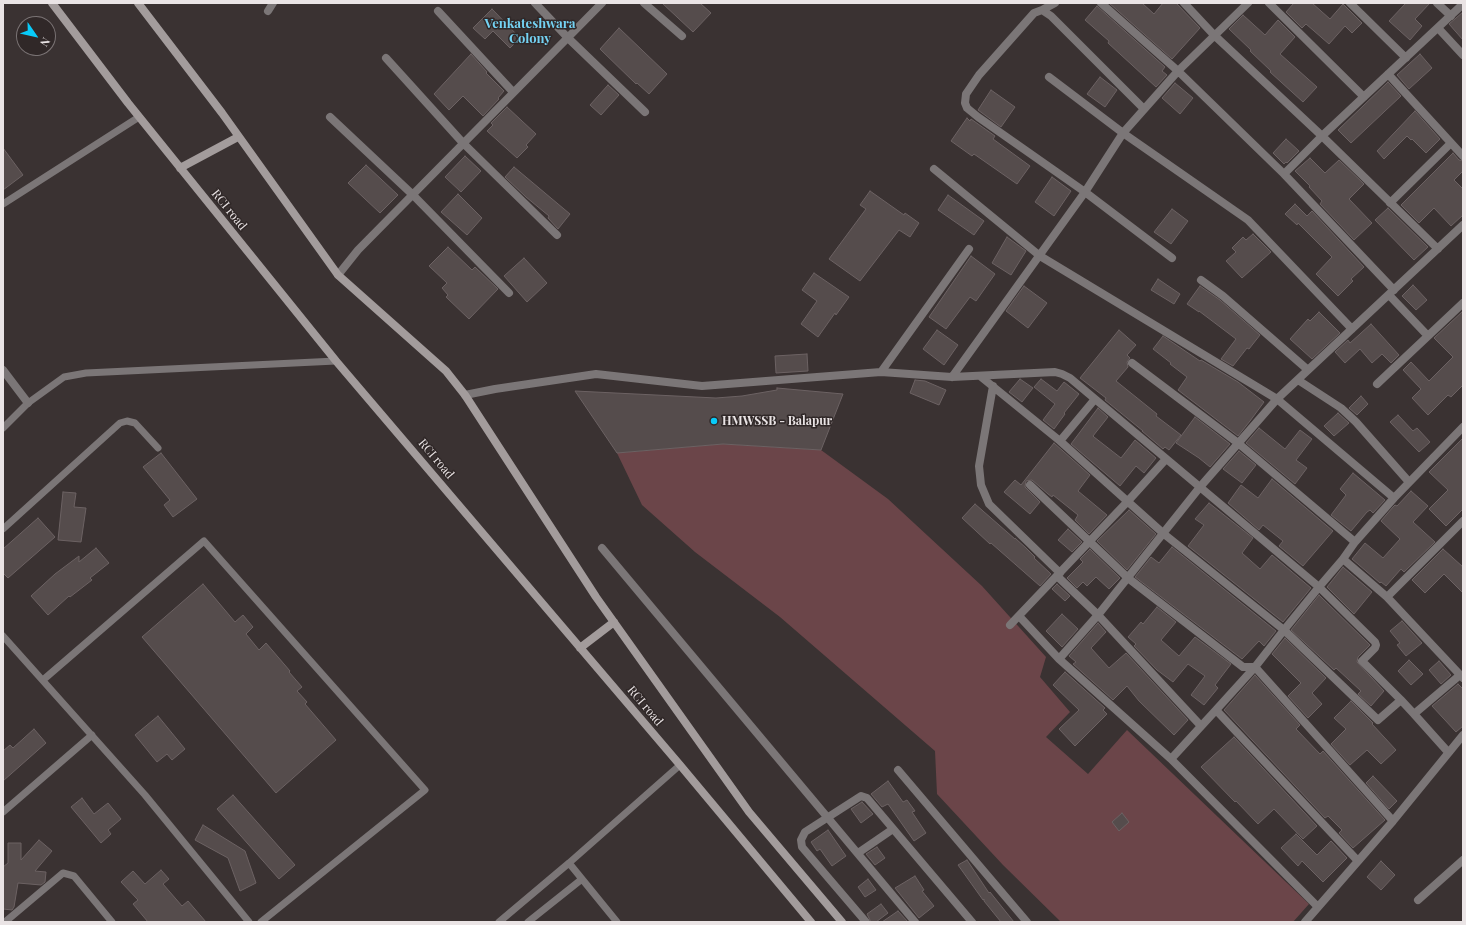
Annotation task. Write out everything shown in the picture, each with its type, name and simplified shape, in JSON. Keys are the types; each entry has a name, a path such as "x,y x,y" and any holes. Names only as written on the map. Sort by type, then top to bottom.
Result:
{"main road":[{"name":"RCI road","path":"52,3 139,117 336,361 680,765 811,922"},
{"path":"138,3 222,113 338,275 446,371 465,395 592,590 749,812 842,922"},
{"path":"180,168 238,137"},
{"path":"580,648 614,622"}],"street":[{"path":"268,11 273,3"},
{"path":"535,3 568,38 645,112"},
{"path":"338,275 358,250 602,3"},
{"path":"644,3 682,36"},
{"path":"1055,3 1034,13 979,74 966,94 965,103 967,108 1085,192 1172,258"},
{"path":"1101,3 1178,71 1284,174 1428,336"},
{"path":"1184,3 1214,35 1322,136 1438,249"},
{"path":"952,377 1040,256 1124,133 1178,71 1248,3"},
{"path":"1269,3 1364,97"},
{"path":"1350,3 1406,58"},
{"path":"1437,3 1451,16"},
{"path":"1284,174 1322,136 1463,4"},
{"path":"1042,10 1051,16 1144,109"},
{"path":"438,11 514,92"},
{"path":"1438,28 1463,55"},
{"path":"386,58 463,143 557,235"},
{"path":"1388,74 1463,156"},
{"path":"1049,77 1124,133 1248,220 1352,329"},
{"path":"330,117 413,195 509,292"},
{"path":"1390,203 1451,142"},
{"path":"934,169 1040,256 1277,400 1394,498"},
{"path":"1059,659 1098,615 1200,488 1277,400 1463,225"},
{"path":"880,372 969,249"},
{"path":"1201,280 1223,296 1308,370"},
{"path":"1377,384 1463,303"},
{"path":"1132,363 1238,443 1355,542"},
{"path":"3,370 28,403"},
{"path":"465,395 494,389 596,374 702,386 880,372 952,377 1055,372 1062,374 1070,378 1319,587 1375,642 1375,648 1362,661 1401,700 1448,752"},
{"path":"980,376 1060,441 1164,534 1284,630 1378,720 1401,700"},
{"path":"1298,380 1342,408 1410,482"},
{"path":"993,386 979,466 981,484 989,504 1098,615 1201,726"},
{"path":"1060,441 1095,399"},
{"path":"1171,759 1255,667 1355,542 1394,498 1463,427"},
{"path":"1010,625 1166,459"},
{"path":"1030,485 1128,578 1243,667 1255,667 1393,821"},
{"path":"1387,597 1463,521"},
{"path":"602,548 915,922"},
{"path":"1342,559 1387,597 1462,676 1414,714"},
{"path":"1019,616 1059,659 1171,759 1318,907"},
{"path":"1216,710 1357,860"},
{"path":"1305,922 1357,860 1393,821 1448,752 1460,745 1463,735"},
{"path":"898,770 1027,922"},
{"path":"866,922 802,847 801,840 805,832 861,796 867,798 972,922"},
{"path":"858,853 893,829"},
{"path":"1418,900 1463,860"}],"lane":[{"path":"3,204 139,117"},
{"path":"3,428 28,403 64,377 86,373 336,361"},
{"path":"3,528 120,423 127,421 135,423 158,448"},
{"path":"43,680 204,541 425,790 261,922"},
{"path":"3,636 145,795 249,922"},
{"path":"3,812 92,735"},
{"path":"499,922 569,863 680,765"},
{"path":"569,863 617,922"},
{"path":"5,922 63,873 74,876 112,922"},
{"path":"528,922 582,879"}],"shaded area":[{"path":"723,444 821,450 888,499 982,586 1046,657 1040,677 1070,712 1046,737 1088,774 1127,730 1309,904 1293,922 1061,922 1003,865 937,794 935,751 780,617 695,552 642,505 617,453"}],"building":[{"path":"662,3 700,3 711,13 693,32"},
{"path":"1109,3 1142,3 1154,14 1163,3 1176,3 1200,28 1172,59"},
{"path":"1294,3 1312,3 1330,19 1343,4 1362,23 1352,33 1345,26 1329,44 1306,24 1302,28 1286,12"},
{"path":"1406,3 1430,3 1415,19 1422,26 1410,40 1389,21"},
{"path":"1097,6 1165,67 1162,71 1167,75 1156,87 1085,20"},
{"path":"492,9 520,38 510,48 493,31 485,39 473,28"},
{"path":"1463,12 1463,40 1449,24"},
{"path":"1243,15 1265,35 1278,20 1295,37 1280,54 1317,87 1303,102 1270,72 1271,71 1250,51 1251,50 1229,29"},
{"path":"619,28 667,74 649,94 637,83 636,84 600,49"},
{"path":"471,54 487,72 486,73 504,91 498,98 499,99 483,116 463,96 449,110 434,94"},
{"path":"1420,54 1432,68 1409,89 1397,75"},
{"path":"1100,77 1117,90 1105,107 1087,94"},
{"path":"1388,82 1401,96 1351,143 1338,130"},
{"path":"1175,83 1193,98 1180,114 1162,98"},
{"path":"608,85 619,95 601,115 590,105"},
{"path":"991,90 1015,107 1001,127 978,110"},
{"path":"507,107 536,134 526,145 528,147 517,158 487,131 493,125 491,123"},
{"path":"1415,111 1440,139 1426,153 1407,136 1384,159 1377,151"},
{"path":"967,118 970,121 971,119 995,136 993,139 1030,166 1017,184 974,154 972,156 951,141"},
{"path":"1286,139 1299,151 1287,163 1286,162 1284,164 1273,153"},
{"path":"3,148 23,175 3,190"},
{"path":"1453,153 1459,160 1463,161 1463,171 1454,180 1463,189 1463,215 1451,226 1434,208 1419,223 1401,205"},
{"path":"465,156 481,171 461,192 445,177"},
{"path":"1310,158 1325,173 1339,160 1364,184 1349,199 1372,223 1354,240 1320,204 1322,201 1295,171"},
{"path":"366,165 398,195 380,213 348,183"},
{"path":"514,167 570,214 558,229 548,218 549,216 505,177"},
{"path":"1052,177 1071,191 1054,216 1035,202"},
{"path":"870,191 904,215 905,213 919,223 910,237 899,230 860,281 829,259 866,209 860,205"},
{"path":"458,194 482,218 467,235 441,212"},
{"path":"948,195 984,221 974,235 938,210"},
{"path":"1295,204 1307,216 1312,211 1364,267 1351,279 1353,281 1338,296 1316,274 1332,257 1298,223 1297,225 1285,214"},
{"path":"1388,208 1428,247 1414,260 1375,220"},
{"path":"1172,209 1188,221 1171,244 1154,232"},
{"path":"1253,234 1271,252 1242,278 1226,261 1236,252 1232,248 1243,237 1246,240"},
{"path":"1007,237 1026,251 1011,275 992,263"},
{"path":"448,247 472,270 475,267 498,289 469,319 446,297 448,295 442,288 447,283 429,266"},
{"path":"971,256 995,274 976,301 970,297 946,329 929,317"},
{"path":"524,258 547,283 527,302 504,276"},
{"path":"814,273 849,297 836,315 835,313 818,337 801,324 817,301 802,290"},
{"path":"1158,279 1180,294 1174,304 1151,290"},
{"path":"1413,285 1427,300 1416,310 1402,296"},
{"path":"1024,286 1047,303 1028,328 1006,311"},
{"path":"1200,286 1220,300 1260,335 1249,349 1247,348 1233,366 1221,359 1236,339 1199,311 1187,304"},
{"path":"1463,311 1463,385 1451,397 1448,395 1428,415 1412,398 1421,389 1403,370 1411,362 1429,381 1453,357 1434,338"},
{"path":"1319,312 1340,333 1312,359 1290,339 1308,319 1310,321"},
{"path":"1371,324 1399,355 1391,363 1382,354 1372,363 1360,349 1345,363 1335,352 1348,340 1350,343"},
{"path":"937,330 958,345 944,365 923,349"},
{"path":"1119,330 1136,345 1127,355 1130,358 1127,362 1128,367 1116,381 1157,414 1156,416 1181,435 1169,450 1165,447 1163,449 1105,400 1106,398 1080,378"},
{"path":"1163,336 1200,361 1201,360 1238,382 1264,402 1238,436 1178,390 1187,377 1153,349"},
{"path":"807,354 808,371 776,373 775,356"},
{"path":"1020,379 1033,388 1022,402 1009,392"},
{"path":"1041,379 1057,391 1064,382 1079,394 1054,429 1043,420 1055,404 1034,387"},
{"path":"915,380 925,381 946,390 939,405 910,393"},
{"name":"HMWSSB - Balapur","path":"777,388 843,394 821,450 723,444 617,453 575,391 716,398 742,396 777,390"},
{"path":"1361,396 1368,404 1357,415 1349,408"},
{"path":"1098,408 1108,417 1093,436 1094,437 1121,458 1135,440 1156,458 1144,473 1136,466 1120,486 1071,444"},
{"path":"1338,413 1349,423 1334,436 1324,426"},
{"path":"1398,415 1413,431 1417,428 1430,442 1419,452 1390,422"},
{"path":"1195,417 1230,444 1210,467 1176,443"},
{"path":"1259,428 1285,449 1300,430 1312,439 1296,460 1307,468 1295,484 1246,443"},
{"path":"1463,438 1463,509 1446,526 1429,509 1448,490 1429,472"},
{"path":"1054,443 1090,475 1078,491 1107,515 1089,534 1075,520 1078,515 1053,495 1052,497 1048,494 1032,480 1026,481 1025,487 1040,502 1030,514 1004,492 1015,480 1021,485"},
{"path":"1239,451 1256,465 1242,483 1223,469"},
{"path":"161,453 197,499 173,517 164,505 170,500 143,467"},
{"path":"1353,473 1385,500 1373,513 1370,510 1367,512 1351,531 1331,515 1346,495 1340,489"},
{"path":"1272,479 1333,531 1303,566 1279,546 1283,541 1263,525 1259,530 1228,503 1241,485 1258,498"},
{"path":"1411,491 1428,506 1413,522 1435,542 1404,572 1401,569 1386,586 1381,582 1380,583 1352,559 1365,543 1383,558 1400,539 1381,521 1395,505 1397,506"},
{"path":"63,492 76,493 74,507 86,508 81,542 58,540"},
{"path":"1209,503 1253,538 1242,553 1260,569 1272,555 1311,588 1283,622 1188,546 1204,525 1195,519"},
{"path":"975,504 1026,548 1051,574 1040,586 962,518"},
{"path":"1129,510 1156,534 1127,570 1097,541"},
{"path":"38,518 55,537 8,578 3,573 3,549"},
{"path":"1068,529 1082,542 1072,552 1058,540"},
{"path":"1172,547 1276,631 1264,646 1259,641 1242,659 1135,577 1151,557 1159,563"},
{"path":"96,548 109,563 90,578 92,580 70,597 69,596 48,615 31,596 55,574 79,556 79,562"},
{"path":"1090,549 1120,578 1109,589 1096,577 1087,586 1083,582 1077,588 1067,578 1083,562 1080,559"},
{"path":"1443,549 1463,567 1463,593 1444,574 1425,593 1412,580"},
{"path":"1343,567 1372,592 1354,614 1327,587"},
{"path":"203,584 235,622 243,615 253,627 246,634 259,650 266,643 290,671 289,672 302,687 297,691 307,702 305,704 336,740 276,793 142,637"},
{"path":"1057,584 1070,596 1065,601 1052,589"},
{"path":"1319,595 1370,645 1358,657 1357,662 1384,691 1371,706 1358,694 1361,691 1336,668 1334,670 1291,630"},
{"path":"1157,607 1176,622 1161,640 1179,656 1195,637 1231,664 1215,685 1218,688 1204,705 1191,695 1205,676 1188,664 1173,682 1157,670 1134,646 1136,644 1128,637 1141,622 1143,624"},
{"path":"1062,614 1078,629 1062,647 1046,631"},
{"path":"1402,621 1422,643 1406,656 1397,645 1400,643 1390,631"},
{"path":"1098,623 1106,632 1091,648 1109,668 1126,653 1188,720 1174,735 1139,701 1127,686 1113,700 1073,664 1076,662 1069,656"},
{"path":"1285,638 1326,678 1312,693 1322,704 1308,718 1288,696 1301,683 1272,654"},
{"path":"1409,660 1423,674 1411,685 1398,671"},
{"path":"1439,661 1451,675 1441,684 1429,670"},
{"path":"1065,672 1105,708 1103,710 1107,714 1075,746 1059,729 1079,710 1053,685"},
{"path":"1255,675 1300,725 1296,729 1320,754 1323,751 1385,820 1353,848 1339,833 1342,830 1328,816 1325,818 1224,710"},
{"path":"1458,684 1463,689 1463,726 1456,732 1432,706"},
{"path":"1351,701 1373,723 1372,724 1396,750 1381,764 1367,750 1350,765 1331,744 1346,729 1334,718"},
{"path":"158,716 185,749 172,760 167,754 157,762 135,735"},
{"path":"34,729 46,743 3,781 3,751 10,745 13,748"},
{"path":"1234,737 1317,826 1303,839 1274,809 1258,824 1201,767"},
{"path":"1373,776 1397,801 1389,809 1366,783"},
{"path":"888,781 903,802 907,800 915,811 912,812 926,833 914,841 888,804 882,807 871,794"},
{"path":"233,795 295,865 279,879 217,809"},
{"path":"82,798 94,814 108,803 121,819 108,830 111,834 101,843 71,807"},
{"path":"862,802 873,814 861,823 851,809"},
{"path":"1122,813 1129,822 1119,831 1112,822"},
{"path":"203,825 245,851 256,883 240,891 228,858 195,840"},
{"path":"828,830 846,856 832,866 820,849 817,851 811,842"},
{"path":"1296,834 1317,855 1331,841 1347,858 1323,882 1302,861 1298,866 1281,848"},
{"path":"39,840 52,851 35,871 46,872 45,882 41,885 18,883 14,907 12,910 3,909 3,867 8,863 8,843 21,843 21,860"},
{"path":"877,847 885,858 875,865 866,854"},
{"path":"967,860 989,893 990,892 1014,922 1001,922 984,899 983,900 958,865"},
{"path":"1381,861 1395,875 1381,890 1367,877"},
{"path":"161,870 169,879 163,884 182,906 188,901 206,922 148,922 133,904 138,900 121,882 133,871 145,884"},
{"path":"915,876 924,890 922,891 934,906 919,918 895,888"},
{"path":"868,879 876,890 865,897 858,887"},
{"path":"881,904 888,913 876,922 871,922 867,914"},
{"path":"898,911 908,922 882,922"}],"place":[{"name":"HMWSSB - Balapur","path":"714,421"}],"district":[{"name":"Venkateshwara Colony","path":"530,32"}]}
